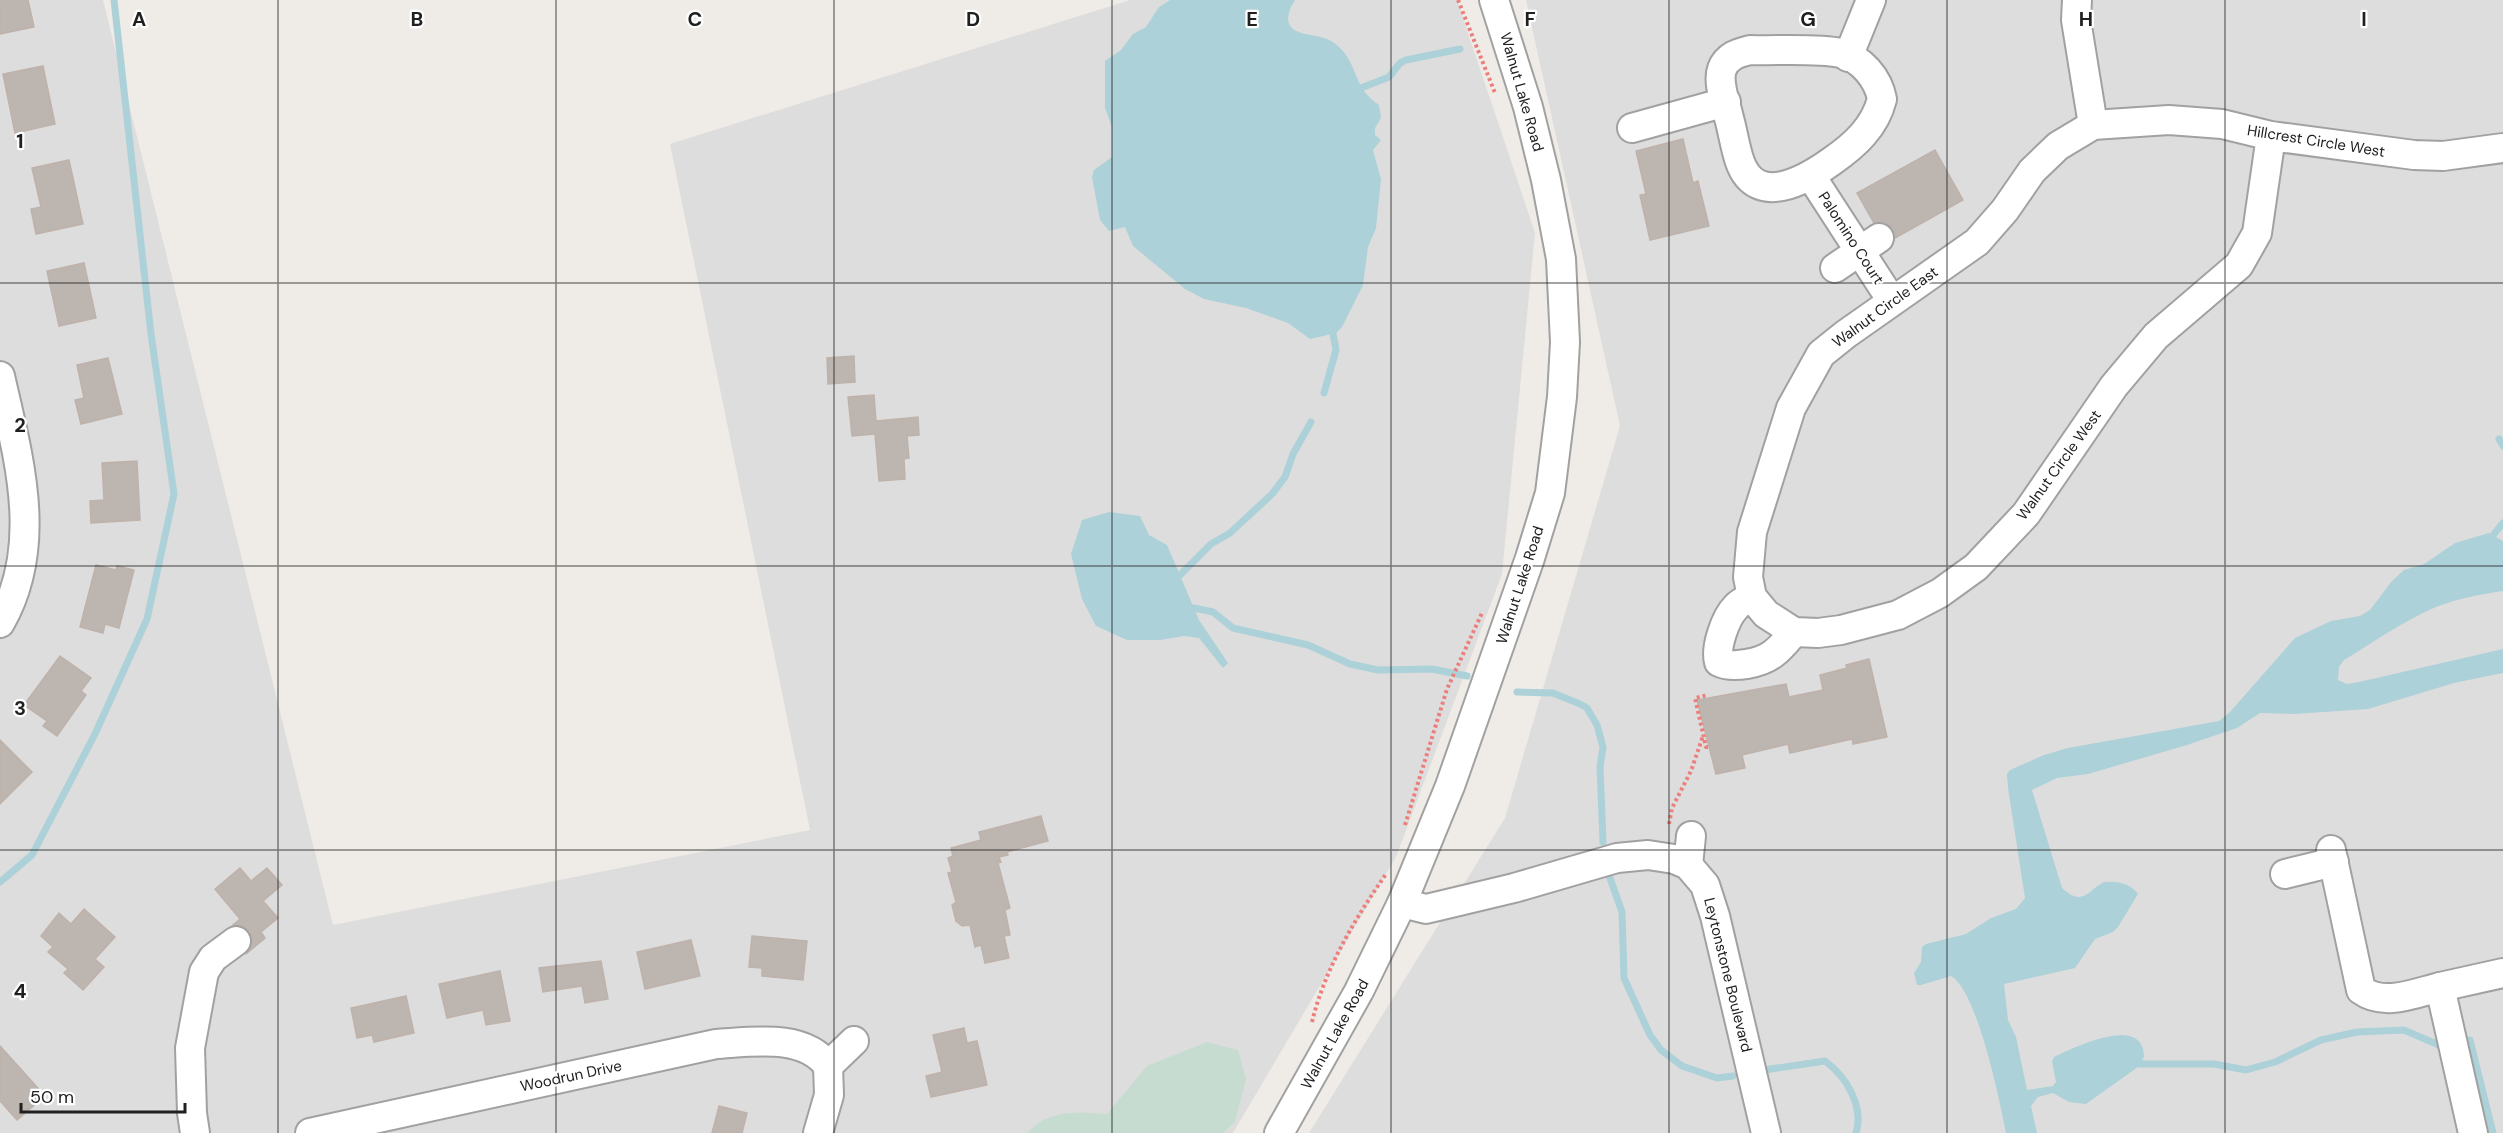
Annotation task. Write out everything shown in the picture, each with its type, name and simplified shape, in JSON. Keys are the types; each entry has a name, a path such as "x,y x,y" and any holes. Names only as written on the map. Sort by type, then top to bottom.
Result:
{"street":[{"name":"Walnut Lake Road","path":"1279,1133 1359,991 1402,903 1450,786 1530,558 1550,493 1562,410 1565,342 1562,259 1530,117 1494,0"},
{"path":"1848,57 1871,0"},
{"path":"2077,0 2076,20 2093,124"},
{"name":"Palomino Court","path":"1750,50 1841,53 1874,76 1881,99 1879,110 1869,128 1853,146 1811,176 1783,188 1769,187 1748,175 1741,164 1726,102 1720,79 1721,70 1726,61 1735,53 1750,50"},
{"path":"1632,128 1726,102"},
{"name":"Hillcrest Circle West","path":"2093,124 2169,120 2222,124 2271,136 2414,155 2443,156 2503,148"},
{"name":"Walnut Circle East","path":"1750,587 1752,532 1791,408 1821,354 1977,242 2005,210 2032,171 2058,146 2093,124"},
{"name":"Walnut Circle West","path":"1794,632 1818,633 1841,630 1898,615 1940,593 1976,567 2026,514 2114,386 2156,336 2239,265 2257,233 2271,136"},
{"name":"Palomino Court","path":"1811,176 1869,245 1892,301"},
{"path":"1835,268 1869,245"},
{"path":"0,376 22,474 25,510 19,576 8,609 0,623"},
{"path":"1750,587 1772,619 1794,632 1773,654 1745,664 1727,666 1719,662 1716,653 1730,615 1750,587"},
{"path":"1402,903 1426,909 1514,888 1617,858 1648,855 1677,861 1691,836"},
{"path":"2285,874 2332,856 2361,990 2371,998 2385,999 2503,973"},
{"name":"Leytonstone Boulevard","path":"1677,861 1705,885 1715,916 1766,1133"},
{"path":"195,1133 192,1113 190,1048 204,972 213,958 236,941"},
{"path":"2440,987 2473,1133"},
{"name":"Woodrun Drive","path":"310,1133 716,1044 759,1041 807,1047 828,1066"},
{"path":"818,1133 829,1095 828,1066 854,1041"}],"path":[{"path":"1458,0 1499,101"},
{"path":"1402,835 1447,689 1486,605"},
{"path":"1708,695 1695,698 1703,736 1706,747 1708,747"},
{"path":"1677,861 1672,807 1691,771 1703,736"},
{"path":"1310,1029 1316,1005 1356,918 1391,866"}],"shaded area":[{"path":"0,0 103,0 333,925 810,830 670,144 1130,0 1457,0 1535,233 1502,574 1396,857 1233,1133 0,1133"},
{"path":"1526,0 2503,0 2503,1133 1309,1133 1505,818 1620,426"}],"green space":[{"path":"1207,1042 1238,1050 1246,1079 1235,1122 1223,1133 1028,1133 1036,1125 1054,1116 1074,1113 1107,1114 1147,1066"}],"water":[{"path":"1170,0 1286,0 1291,7 1288,18 1294,30 1326,39 1342,49 1363,90 1379,105 1381,118 1375,128 1375,135 1381,140 1373,150 1381,179 1376,228 1368,247 1363,285 1342,327 1336,333 1310,339 1288,323 1246,308 1204,299 1185,289 1133,246 1125,227 1109,231 1100,220 1092,177 1094,170 1112,157 1112,127 1105,108 1105,61 1121,50 1133,34 1146,27 1159,7"},
{"path":"1109,512 1140,516 1149,535 1167,545 1199,620 1228,663 1223,668 1199,638 1184,636 1160,640 1127,640 1096,626 1082,599 1071,554 1082,520"},
{"path":"2489,533 2503,541 2503,591 2452,602 2412,619 2344,660 2339,667 2338,680 2347,684 2359,682 2503,649 2503,673 2454,683 2368,709 2294,714 2260,713 2237,728 2187,745 2088,774 2057,778 2032,790 2062,888 2069,894 2080,897 2104,882 2114,882 2127,885 2138,894 2118,927 2113,932 2095,939 2075,968 2004,984 2008,1020 2016,1037 2027,1090 2053,1086 2056,1082 2052,1061 2054,1057 2091,1041 2121,1035 2133,1037 2141,1044 2144,1057 2138,1067 2086,1104 2069,1102 2053,1093 2038,1097 2031,1106 2037,1133 2006,1133 1986,1048 1970,1002 1961,985 1951,976 1917,985 1914,973 1921,962 1922,947 1926,944 1966,934 1991,918 2016,909 2025,898 2008,788 2007,774 2010,770 2044,755 2068,748 2219,721 2230,712 2295,638 2331,621 2360,616 2370,610 2392,581 2404,570 2424,564 2455,543"}],"building":[{"path":"0,0 28,0 34,27 0,34"},
{"path":"43,66 55,124 15,133 3,74"},
{"path":"1683,139 1693,183 1698,181 1709,226 1650,240 1640,195 1646,194 1636,151"},
{"path":"1935,150 1963,200 1895,238 1893,229 1887,223 1874,223 1857,193"},
{"path":"69,160 83,224 36,234 31,209 41,207 32,168"},
{"path":"84,263 96,318 59,326 47,271"},
{"path":"854,356 855,382 828,384 827,358"},
{"path":"108,358 122,414 81,424 75,400 84,398 77,365"},
{"path":"874,395 876,421 918,417 919,435 907,436 909,458 904,459 905,479 879,481 875,434 852,436 848,397"},
{"path":"137,461 140,520 91,523 90,501 104,500 102,463"},
{"path":"96,565 116,570 117,566 134,570 119,628 105,624 103,633 80,627"},
{"path":"60,656 91,678 81,691 86,695 57,736 43,726 47,721 24,705"},
{"path":"1869,659 1887,737 1853,744 1852,739 1790,753 1788,744 1742,755 1745,768 1716,774 1697,700 1786,684 1789,697 1823,690 1820,675"},
{"path":"0,740 32,772 0,804"},
{"path":"1041,816 1048,841 1007,852 1008,855 999,857 1001,862 998,863 1010,908 1005,910 1010,935 1004,936 1009,958 985,963 981,945 975,947 970,925 962,926 956,921 952,905 956,902 948,873 952,872 948,858 953,856 951,848 981,840 979,832"},
{"path":"240,868 251,881 267,868 282,885 263,901 278,918 261,932 265,938 247,953 252,940 250,932 242,926 233,925 240,919 215,889"},
{"path":"84,909 115,937 95,959 104,967 83,990 64,973 68,969 48,952 53,947 41,936 59,913 71,924"},
{"path":"752,936 807,941 803,980 762,976 762,968 749,967"},
{"path":"691,940 700,976 645,989 637,952"},
{"path":"601,961 608,999 585,1003 582,986 543,992 539,968"},
{"path":"500,971 510,1021 486,1025 483,1010 447,1018 439,984"},
{"path":"406,996 414,1033 374,1042 372,1035 357,1038 351,1008"},
{"path":"964,1028 967,1043 977,1041 987,1085 931,1097 926,1076 942,1072 933,1035"},
{"path":"0,1046 45,1096 17,1120 0,1101"},
{"path":"719,1106 747,1113 742,1133 712,1133"}],"waterway":[{"path":"0,882 32,855 95,734 147,619 174,494 151,334 114,0"},
{"path":"1361,88 1389,77 1400,63 1406,60 1460,49"},
{"path":"1324,393 1336,350 1333,334"},
{"path":"1179,576 1211,544 1230,533 1272,494 1285,477 1293,454 1311,422"},
{"path":"2499,439 2503,446"},
{"path":"2494,534 2503,523"},
{"path":"1194,608 1213,612 1233,628 1308,645 1350,664 1378,670 1432,669 1467,676"},
{"path":"1517,692 1553,693 1580,704 1587,708 1597,725 1603,747 1600,767 1603,842"},
{"path":"1610,878 1622,912 1624,978 1650,1035 1661,1050 1682,1066 1717,1078 1733,1076"},
{"path":"2140,1064 2214,1064 2246,1070 2275,1062 2321,1040 2357,1032 2404,1030 2441,1046"},
{"path":"2470,1040 2493,1133"},
{"path":"1764,1070 1825,1061 1840,1075 1852,1093 1858,1113 1856,1133"}]}
